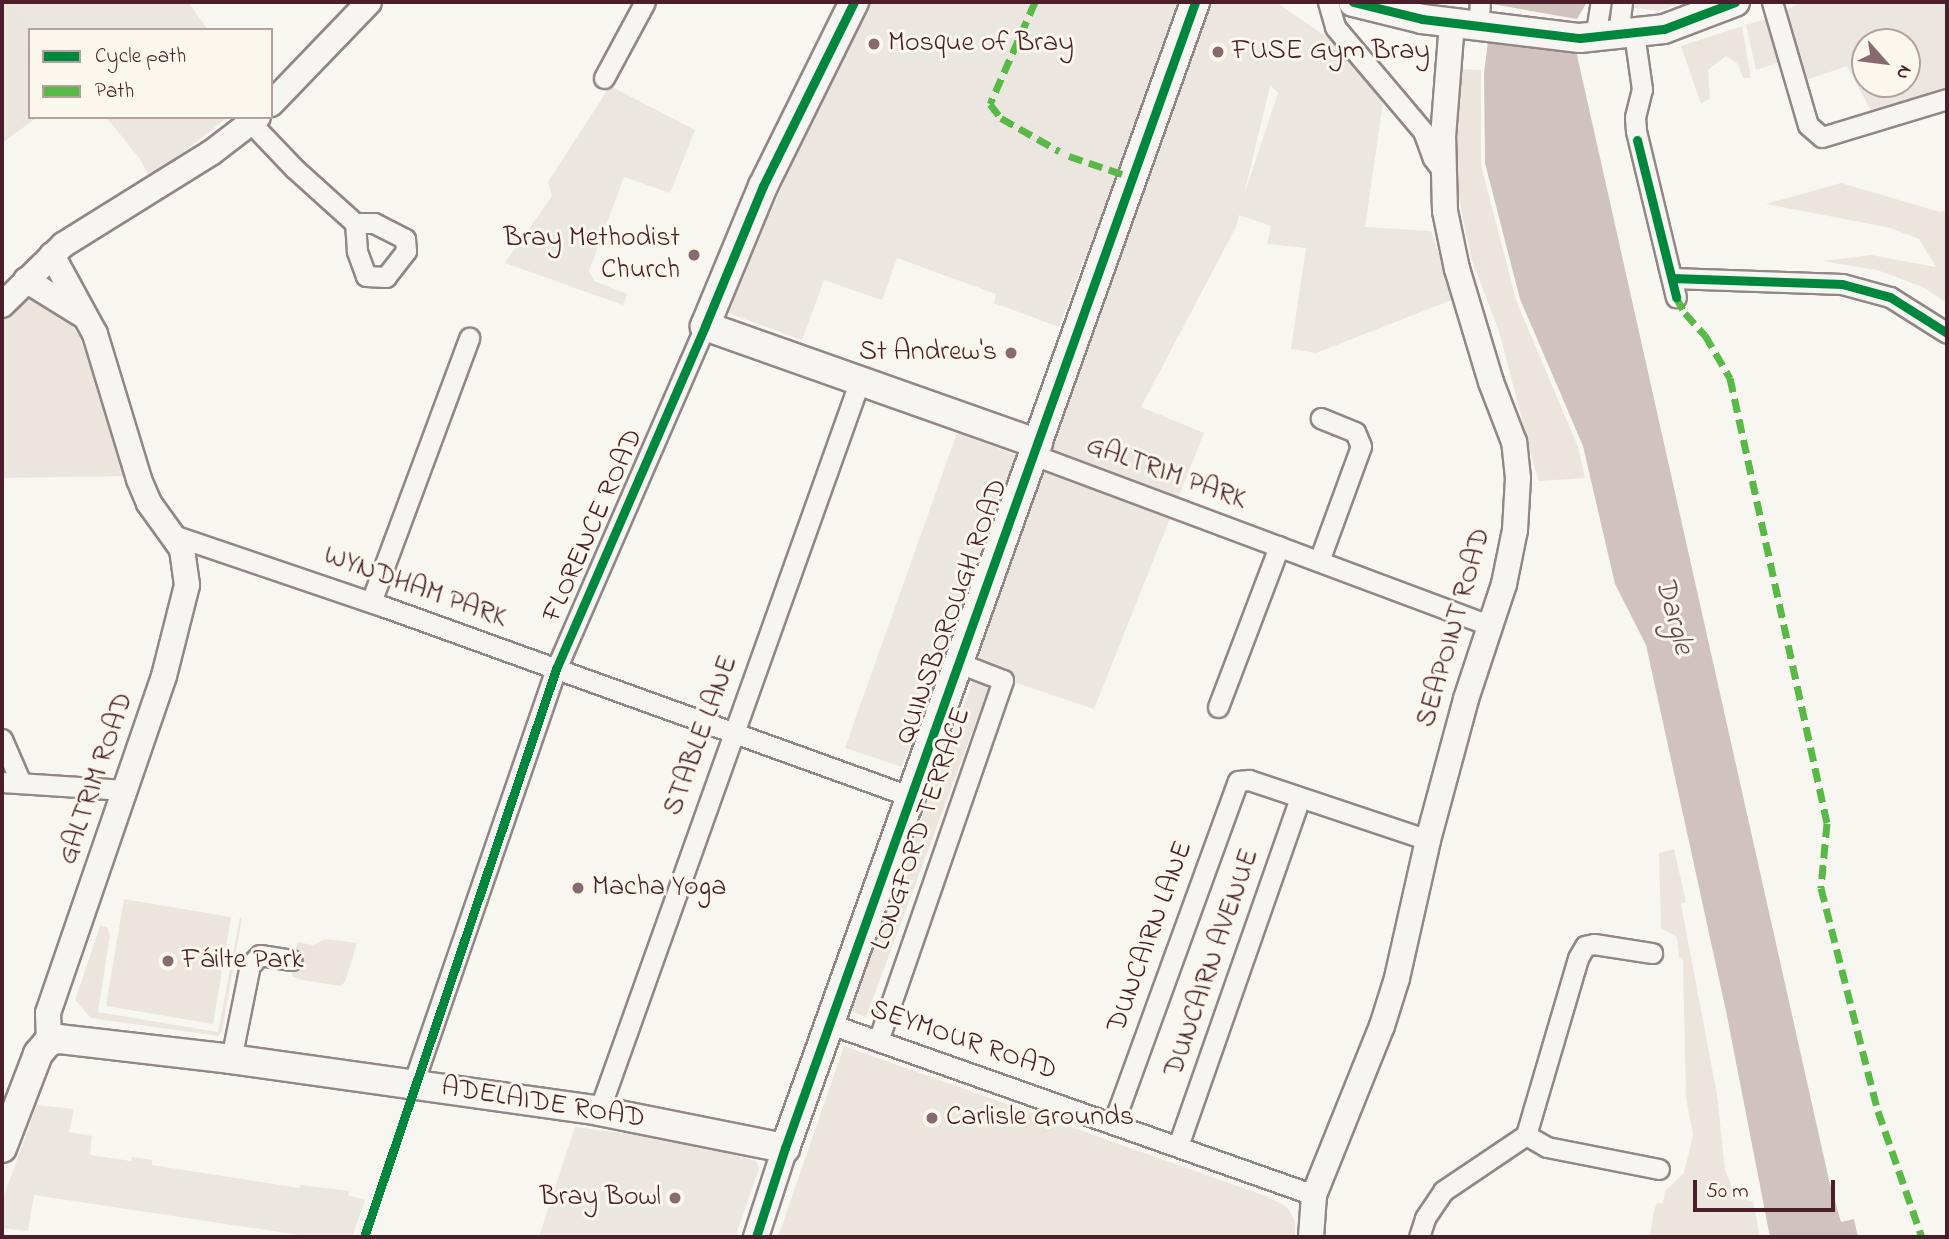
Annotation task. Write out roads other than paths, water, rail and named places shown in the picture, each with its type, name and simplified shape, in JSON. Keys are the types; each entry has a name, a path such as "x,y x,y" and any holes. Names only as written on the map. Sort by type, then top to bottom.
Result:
{"main road":[{"name":"FLORENCE ROAD","path":"705,327 763,186 854,2"},
{"name":"QUINSBOROUGH ROAD","path":"785,1148 1195,2"},
{"path":"1353,2 1393,13 1475,19 1603,37 1674,26 1735,2"},
{"path":"705,327 860,380 1036,449"},
{"name":"ADELAIDE ROAD","path":"49,1041 60,1039 231,1059 599,1111 785,1148"},
{"path":"2,1148 8,1112 33,1063 49,1041"}],"street":[{"path":"273,102 369,2"},
{"path":"604,78 645,2"},
{"path":"1328,2 1335,27 1423,131 1433,158 1444,173"},
{"path":"1601,2 1603,37 1642,89 1636,131 1674,287 1842,285 1890,297 1947,333"},
{"path":"1603,37 1622,2"},
{"path":"1772,2 1808,125 1813,133 1822,137 1832,136 1947,99"},
{"name":"SEAPOINT ROAD","path":"1311,1237 1314,1195 1393,990 1428,840 1466,699 1511,555 1517,504 1517,458 1457,269 1446,211 1445,85 1475,19"},
{"path":"2,305 63,244 255,120 295,169 355,223"},
{"path":"52,255 79,299 84,316 95,334 145,494 154,511 176,536"},
{"path":"26,280 84,316"},
{"name":"FLORENCE ROAD","path":"413,1084 556,669 705,327"},
{"path":"371,602 468,338"},
{"name":"STABLE LANE","path":"599,1111 860,380"},
{"path":"1319,561 1362,446 1355,432 1321,418"},
{"name":"GALTRIM PARK","path":"1036,449 1279,546 1491,626"},
{"name":"WYNDHAM PARK","path":"176,536 371,602 912,797"},
{"name":"GALTRIM ROAD","path":"49,1041 48,1013 183,612 187,565 176,536"},
{"path":"1218,707 1279,546"},
{"name":"LONGFORD TERRACE","path":"878,1041 1003,680 958,663"},
{"path":"2,739 11,782 125,790"},
{"name":"DUNCAIRN LANE","path":"1113,1124 1236,785 1243,779 1249,780 1300,798"},
{"path":"1300,798 1428,840"},
{"name":"DUNCAIRN AVENUE","path":"1178,1146 1300,798"},
{"path":"1419,1237 1425,1218 1443,1191 1526,1135 1578,958 1585,946 1594,944 1651,953"},
{"path":"231,1059 250,965 260,955 292,960"},
{"name":"SEYMOUR ROAD","path":"830,1024 1314,1195"},
{"path":"1526,1135 1547,1147 1659,1169"},
{"name":"QUINSBOROUGH ROAD","path":"756,1237 785,1148"}],"water":[{"name":"Dargle","path":"1493,2 1587,2 1577,19 1577,55 1829,1180 1841,1222 1854,1219 1858,1237 1770,1237 1726,1011 1646,645 1615,584 1583,446 1520,299 1485,163 1484,73"}],"place":[{"name":"Mosque of Bray","path":"874,44"},
{"name":"FUSE Gym Bray","path":"1218,52"},
{"name":"Bray Methodist Church","path":"694,255"},
{"name":"St Andrew's","path":"1011,353"},
{"name":"Macha Yoga","path":"578,888"},
{"name":"Fáilte Park","path":"168,961"},
{"name":"Carlisle Grounds","path":"932,1118"},
{"name":"Bray Bowl","path":"675,1198"}]}
